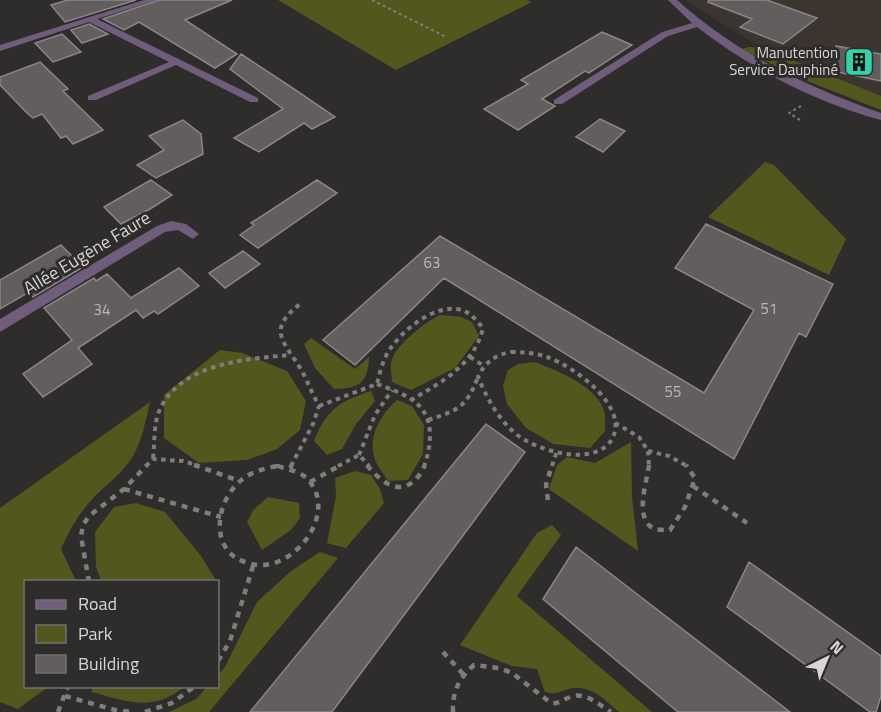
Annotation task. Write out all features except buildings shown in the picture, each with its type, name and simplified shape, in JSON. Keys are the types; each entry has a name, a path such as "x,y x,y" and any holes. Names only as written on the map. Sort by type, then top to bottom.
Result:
{"street":[{"path":"0,48 138,2 153,0"},
{"path":"672,0 697,24 721,42 772,72 828,98 881,117"},
{"path":"90,19 254,100"},
{"path":"558,102 665,34 697,24"},
{"path":"92,98 176,62"},
{"name":"Allée Eugène Faure","path":"0,326 161,229 172,225 182,225 193,234"}],"path":[{"path":"372,0 446,37"},
{"path":"800,120 789,113 802,106 804,100"},
{"path":"290,468 313,424 319,406 282,342 279,326 287,314 300,304"},
{"path":"377,384 384,359 396,342 416,323 433,313 456,310 471,314 483,328 482,338 470,357 444,380 413,399"},
{"path":"428,420 455,411 462,406 468,400 478,376 494,357 511,352 534,353 553,359 583,377 602,394 610,404 615,423 614,433 602,449 582,455 534,445 514,431 488,400 478,376"},
{"path":"89,580 81,536 82,525 96,509 124,489 153,459 160,408 169,395 213,367 244,359 290,355"},
{"path":"470,357 484,367"},
{"path":"319,406 377,384 413,399 420,405 428,420 430,441 420,477 411,486 404,489 386,485 360,455"},
{"path":"310,482 360,455 375,415 392,390"},
{"path":"615,423 642,439 648,451 642,504 644,518 651,527 661,531 670,530 678,522 695,478 687,466 667,454 648,451"},
{"path":"548,500 546,485 556,451"},
{"path":"153,459 183,461 240,481"},
{"path":"278,466 290,468 301,473 316,492 317,517 306,542 284,560 268,566 252,566 239,561 228,551 221,538 221,517 229,494 240,481 264,468 278,466"},
{"path":"693,486 747,524"},
{"path":"124,489 221,517"},
{"path":"219,659 230,641 252,566"},
{"path":"443,652 463,674"},
{"path":"453,712 454,691 463,674 474,665 502,667 519,675 545,701 553,704 563,702 572,696 590,698 610,712"},
{"path":"58,712 68,688"},
{"path":"145,712 165,708 194,688"},
{"path":"64,696 131,712"},
{"path":"552,712 553,704"}],"shaded area":[{"path":"685,0 881,0 881,96 762,48"}],"green space":[{"path":"278,0 527,0 532,2 396,70"},
{"path":"762,48 881,96 881,110 797,77 741,49"},
{"path":"765,162 774,165 846,239 829,275 708,217"},
{"path":"440,315 461,317 472,322 479,336 455,368 411,390 392,382 391,363 398,349 426,323"},
{"path":"311,338 355,369 369,357 364,379 356,386 334,389 315,368 304,344"},
{"path":"220,350 242,353 287,371 306,401 300,430 277,449 247,460 199,463 164,438 164,395"},
{"path":"534,362 573,379 592,392 598,400 605,413 605,431 590,448 553,444 526,428 507,404 503,386 508,370 518,364"},
{"path":"371,391 375,401 356,424 342,449 327,455 314,441 329,414 343,403"},
{"path":"397,400 412,406 424,425 423,454 408,480 388,481 375,460 373,443 381,419"},
{"path":"150,402 141,437 133,456 120,473 84,509 61,549 76,580 24,580 24,688 47,688 18,709 0,702 0,508"},
{"path":"631,442 632,497 638,551 549,489 557,465 567,457 595,463"},
{"path":"355,471 371,475 380,489 384,503 346,548 327,543 336,496 335,478"},
{"path":"268,497 299,503 300,518 291,530 262,550 247,522 254,509"},
{"path":"136,503 165,512 201,556 216,580 101,580 96,567 95,532 114,507"},
{"path":"552,525 561,535 517,596 652,712 619,712 598,695 586,689 573,688 556,693 545,692 537,669 512,666 460,645 537,533"},
{"path":"320,552 338,558 209,712 169,712 196,699 206,688 219,688 219,674 225,667 257,602 291,571"},
{"path":"92,688 183,688 162,700 140,703 92,692"}],"place":[{"name":"Manutention Service Dauphiné","path":"859,62"}]}
